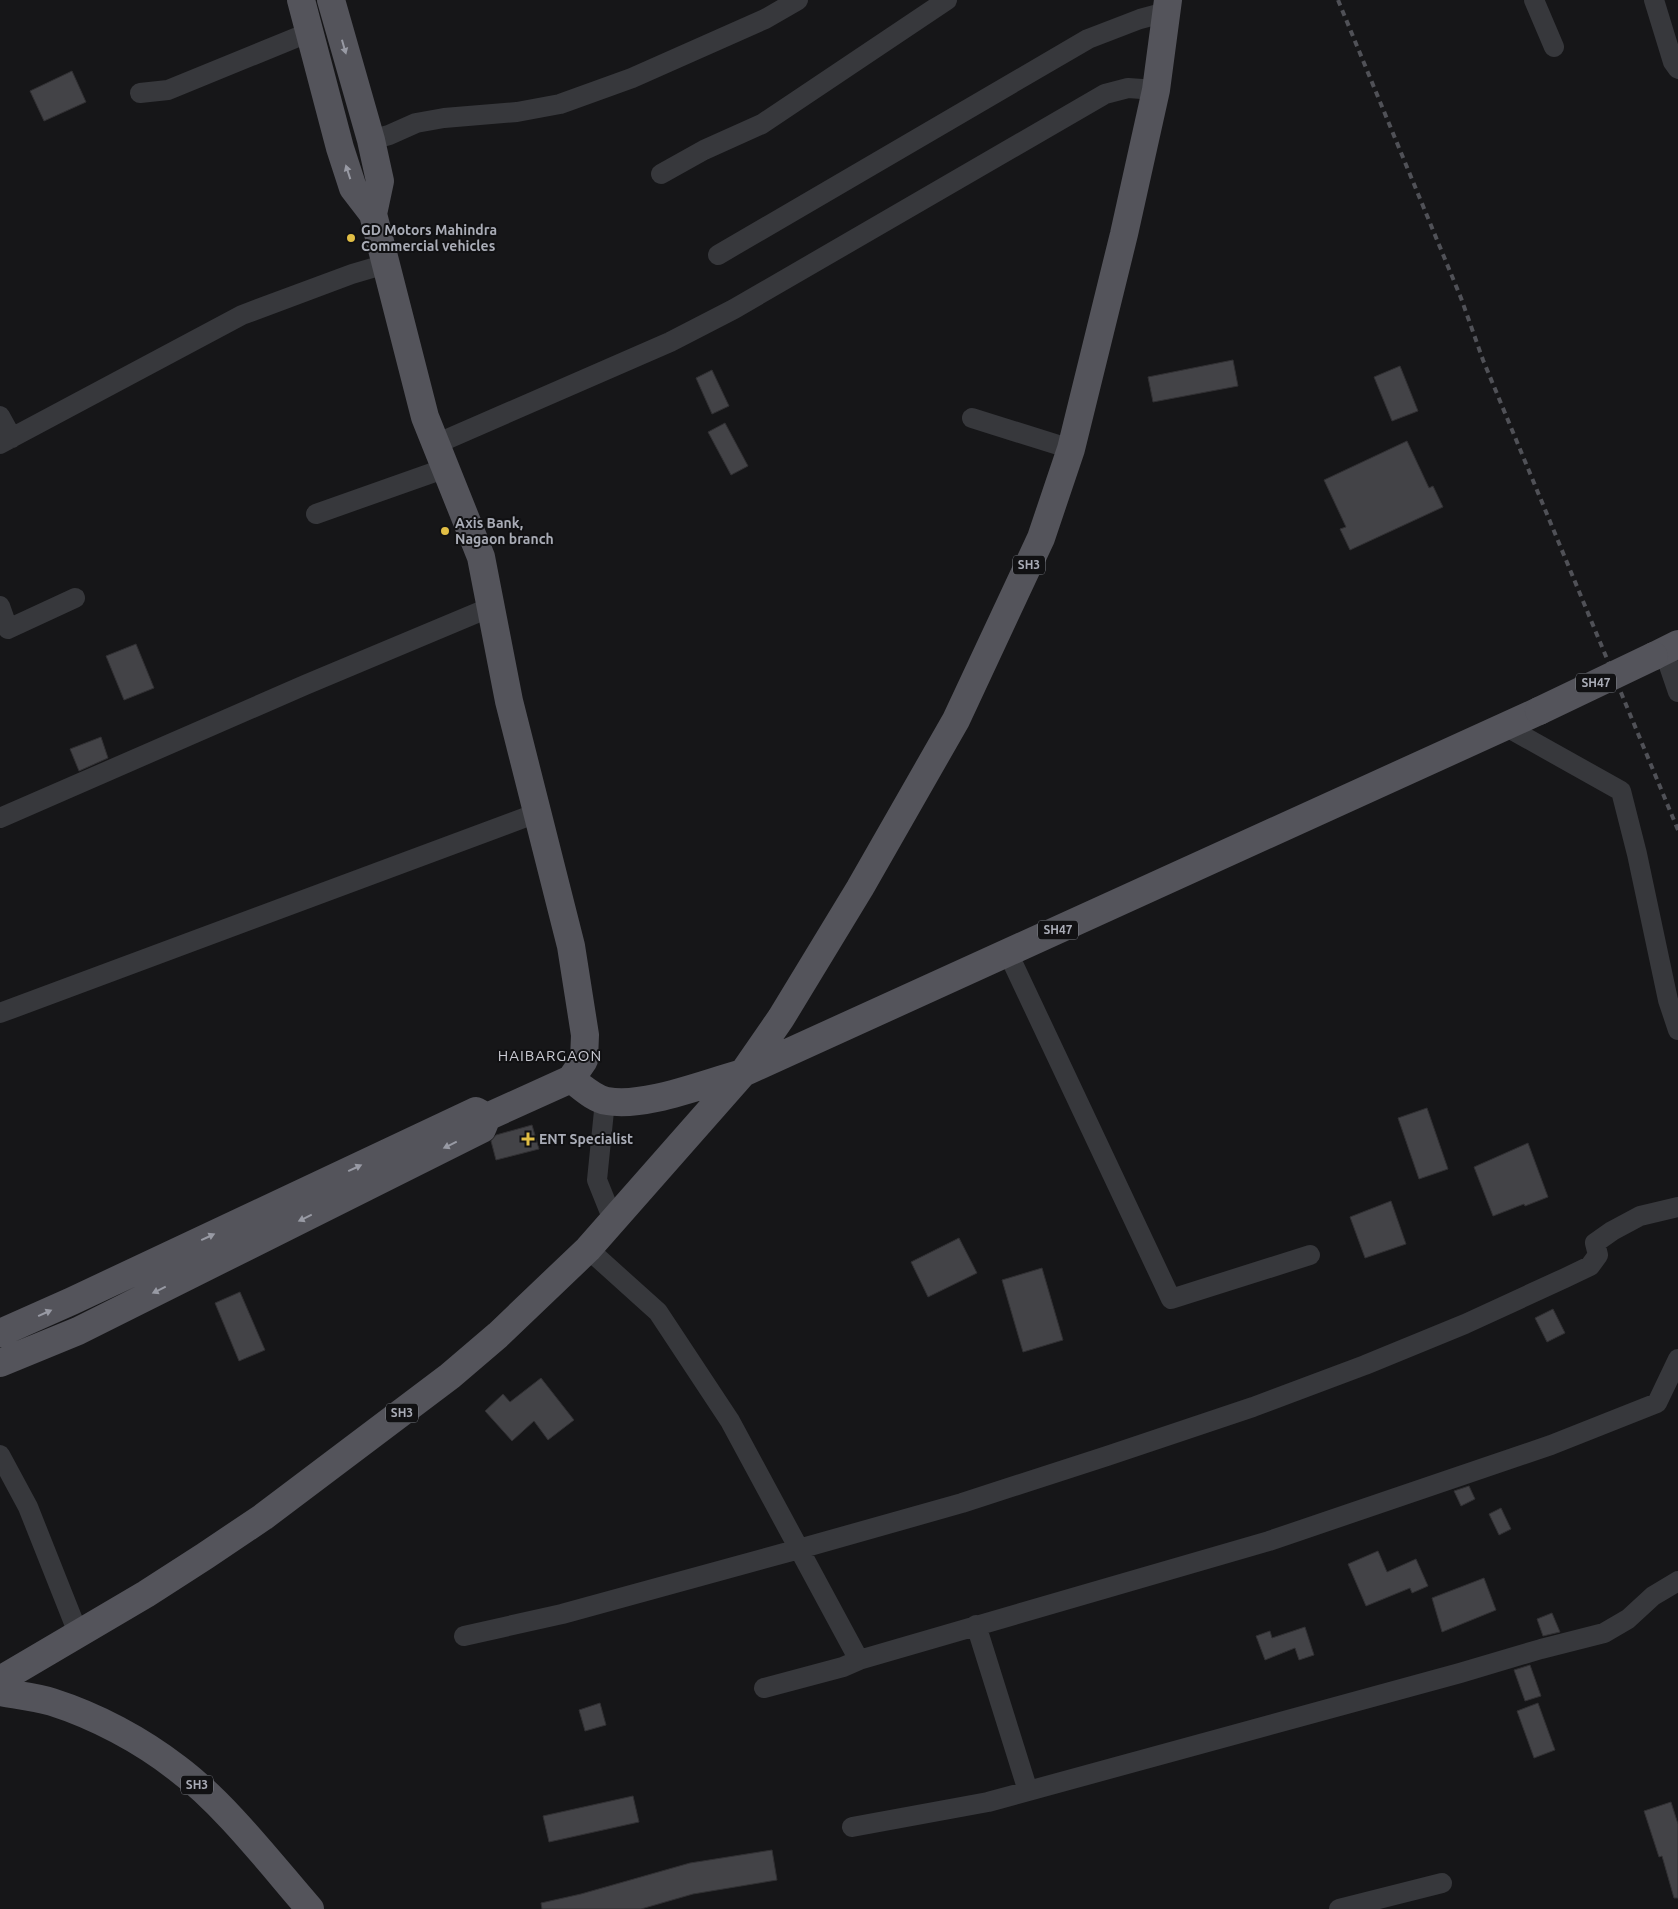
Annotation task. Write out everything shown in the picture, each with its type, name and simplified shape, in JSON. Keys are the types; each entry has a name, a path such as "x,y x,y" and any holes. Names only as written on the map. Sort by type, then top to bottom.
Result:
{"main road":[{"path":"0,1363 78,1331 482,1129 487,1117 572,1079 584,1060 585,1035 571,946 509,701 481,557 425,416 373,214 353,188 340,148 301,0"},
{"path":"331,0 371,140 380,181 373,214"},
{"name":"SH3","path":"0,1680 146,1594 205,1556 340,1460 450,1376 505,1329 588,1249 743,1073 782,1018 822,953 956,720 1042,538 1071,449 1124,234 1156,90 1167,6"},
{"name":"SH47","path":"605,1101 640,1101 743,1073 1539,711 1665,650"},
{"path":"572,1079 589,1093 605,1101"},
{"path":"0,1333 476,1111 487,1117"},
{"path":"25,1664 52,1702"},
{"name":"SH3","path":"0,1692 52,1702 117,1730 177,1768 212,1800 310,1909"}],"street":[{"path":"371,140 389,135 416,123 434,119 518,112 560,104 649,70 765,20 798,0"},
{"path":"661,174 704,150 762,124 947,0"},
{"path":"1534,0 1554,47"},
{"path":"1654,0 1673,62 1678,69"},
{"path":"718,256 1088,39 1140,19 1167,6"},
{"path":"140,92 168,90 310,32"},
{"path":"316,514 441,456 734,309 1105,94 1128,88 1156,90"},
{"path":"0,416 6,441 242,315 352,274 386,264"},
{"path":"972,418 1071,449"},
{"path":"0,606 8,629 75,598"},
{"path":"0,818 491,606"},
{"path":"1665,650 1678,692"},
{"path":"1505,726 1621,791 1637,854 1668,1000 1678,1030"},
{"path":"0,1012 537,813"},
{"path":"1008,953 1171,1300 1310,1255"},
{"path":"605,1101 597,1180 613,1220"},
{"path":"464,1636 562,1614 980,1497 1253,1407 1365,1365 1465,1324 1590,1266 1598,1255 1595,1243 1612,1231 1640,1216 1678,1207"},
{"path":"588,1249 658,1312 730,1421 859,1660"},
{"path":"764,1688 843,1667 859,1660 976,1625 1270,1541 1560,1442 1657,1403 1678,1359"},
{"path":"0,1455 28,1507 78,1633"},
{"path":"852,1827 988,1802 1460,1673 1541,1649 1604,1634 1628,1619 1653,1596 1678,1581"},
{"path":"976,1625 1028,1791"},
{"path":"1338,1909 1442,1883"}],"building":[{"path":"72,71 86,102 44,121 30,91"},
{"path":"1233,360 1238,386 1153,402 1148,377"},
{"path":"1400,366 1418,411 1392,421 1374,377"},
{"path":"712,370 729,406 712,414 696,378"},
{"path":"725,423 748,466 731,475 708,432"},
{"path":"1407,441 1429,488 1433,486 1443,507 1350,550 1340,529 1346,527 1324,480"},
{"path":"136,644 154,688 124,700 106,656"},
{"path":"101,737 108,758 79,771 70,749"},
{"path":"1427,1108 1448,1169 1419,1179 1398,1118"},
{"path":"532,1125 539,1149 496,1160 491,1141 496,1135"},
{"path":"1528,1143 1548,1197 1493,1216 1474,1167"},
{"path":"1391,1201 1406,1244 1365,1258 1350,1217"},
{"path":"959,1238 977,1273 928,1297 911,1262"},
{"path":"1042,1268 1063,1340 1023,1352 1002,1280"},
{"path":"240,1292 265,1350 239,1361 215,1303"},
{"path":"1553,1309 1565,1333 1547,1342 1535,1318"},
{"path":"541,1378 574,1420 548,1440 534,1421 512,1441 485,1411 503,1394 510,1402"},
{"path":"1469,1486 1475,1499 1461,1506 1454,1491"},
{"path":"1501,1508 1511,1529 1499,1535 1489,1514"},
{"path":"1378,1551 1387,1572 1416,1559 1428,1586 1412,1593 1410,1588 1366,1606 1348,1564"},
{"path":"1484,1578 1496,1610 1442,1632 1432,1598"},
{"path":"1552,1613 1560,1632 1543,1636 1537,1619"},
{"path":"1305,1627 1314,1655 1299,1660 1295,1648 1265,1660 1256,1636 1270,1631 1272,1638"},
{"path":"1530,1665 1541,1696 1525,1701 1514,1670"},
{"path":"600,1703 606,1725 585,1731 579,1710"},
{"path":"1538,1703 1555,1750 1534,1758 1517,1711"},
{"path":"633,1796 639,1822 549,1842 543,1816"},
{"path":"1671,1802 1678,1824 1678,1898 1674,1898 1662,1856 1659,1857 1644,1811"},
{"path":"772,1850 777,1880 693,1894 641,1909 542,1909 541,1903 581,1894 690,1863"}],"railway":[{"path":"1338,0 1461,298 1483,360 1678,830"}],"place":[{"name":"GD Motors Mahindra Commercial vehicles","path":"351,238"},
{"name":"Axis Bank, Nagaon branch","path":"445,531"},
{"name":"ENT Specialist","path":"528,1139"}],"district":[{"name":"HAIBARGAON","path":"550,1056"}]}
